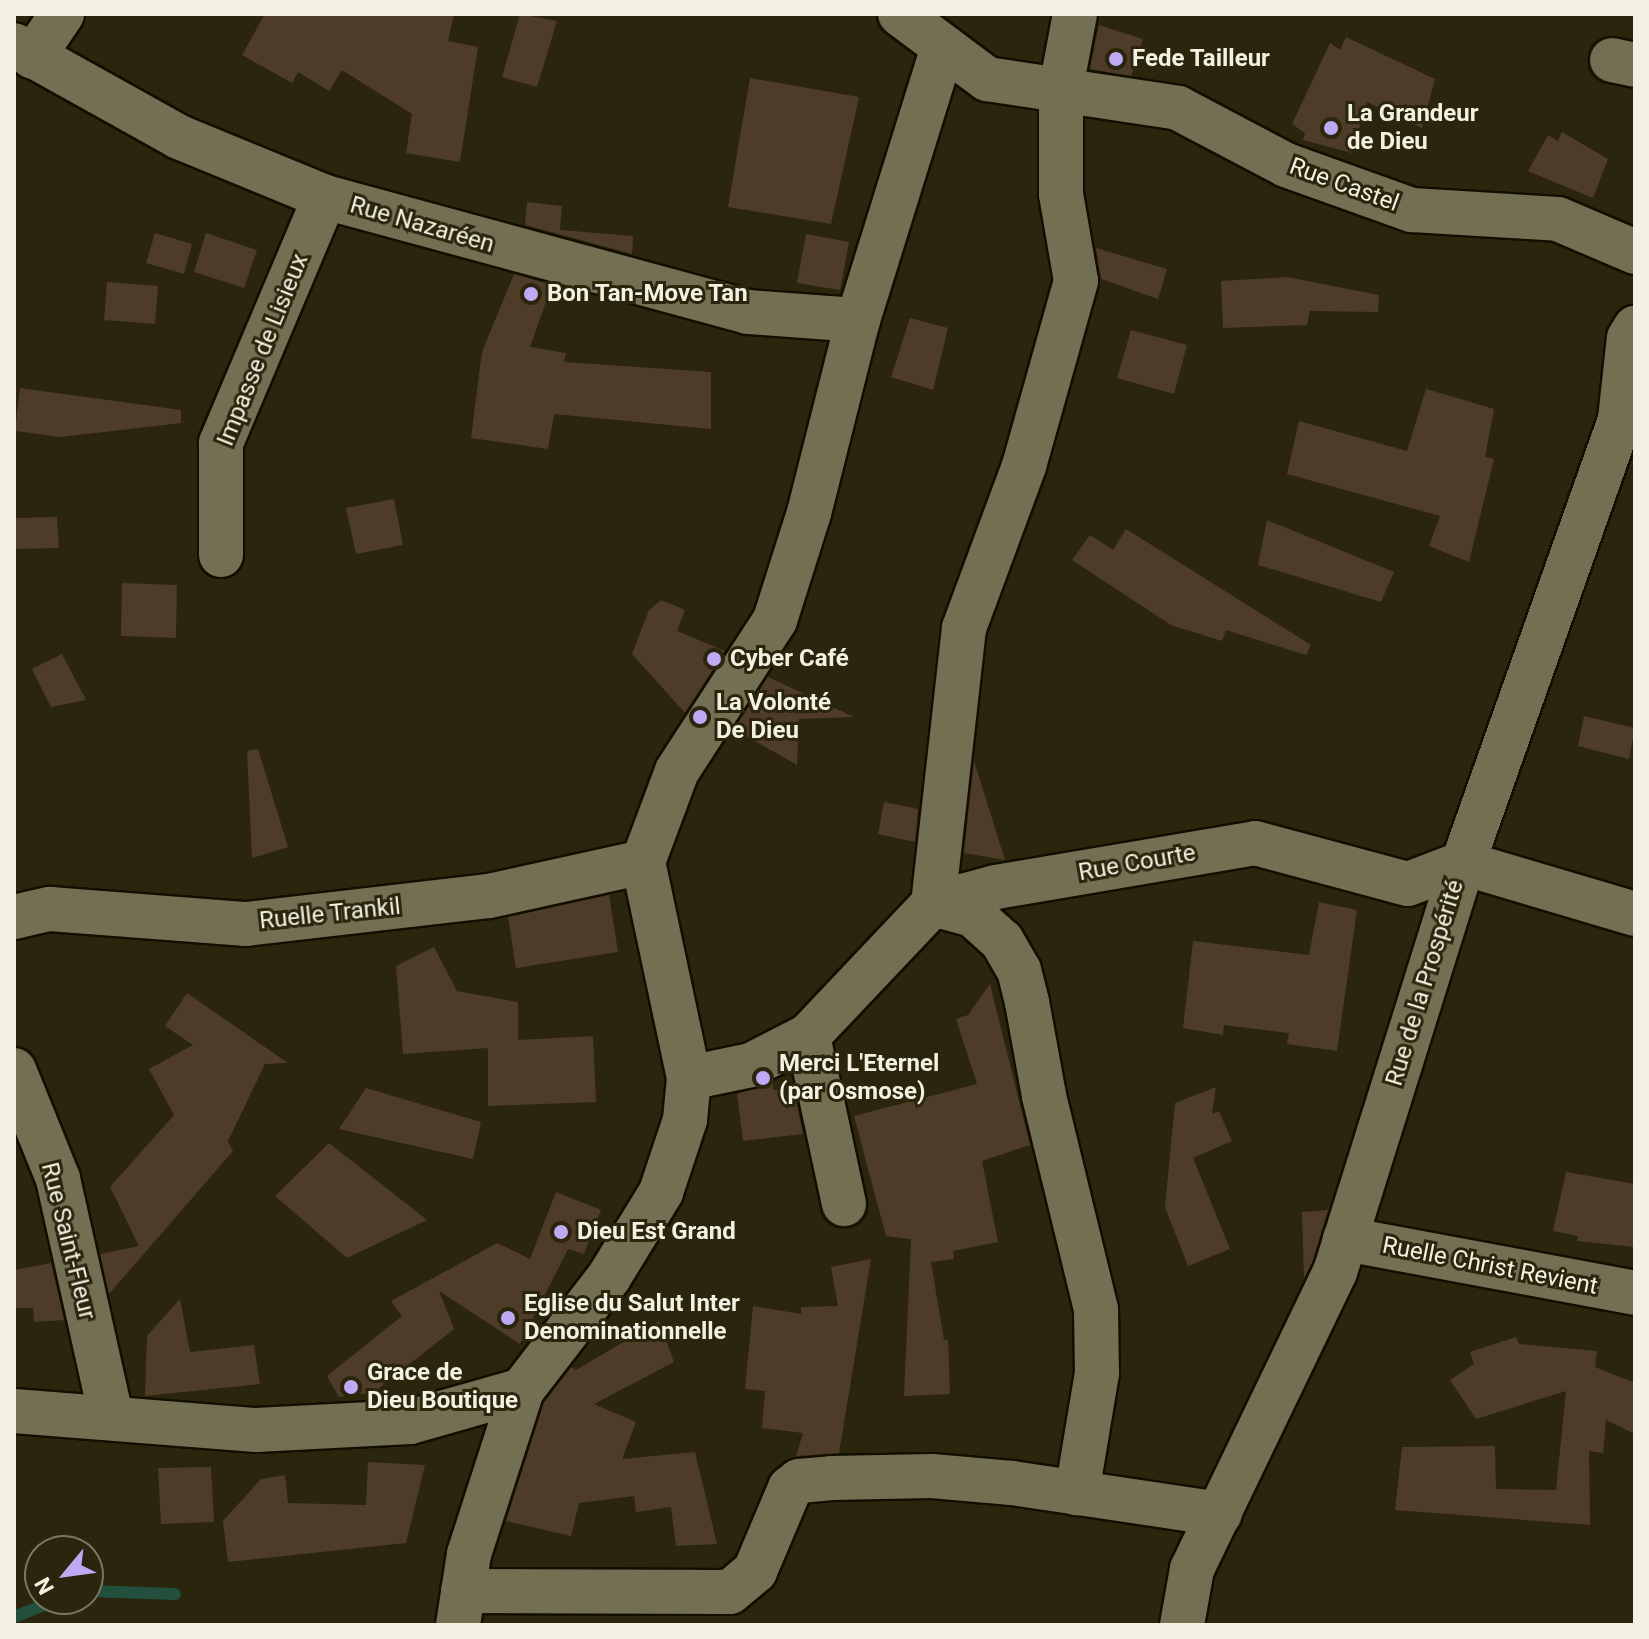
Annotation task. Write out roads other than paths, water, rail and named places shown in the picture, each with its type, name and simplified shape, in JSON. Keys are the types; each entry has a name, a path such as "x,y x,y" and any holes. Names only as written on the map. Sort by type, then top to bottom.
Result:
{"street":[{"path":"20,50 62,14"},
{"name":"Rue Castel","path":"900,14 987,79 1178,108 1286,165 1412,210 1558,219 1635,252"},
{"path":"689,1078 751,1065 808,1036 933,904 964,628 1024,466 1076,281 1061,194 1061,88 1075,14"},
{"path":"943,47 858,320 809,513 775,620 677,771 643,862 689,1078 685,1120 661,1192 609,1277 522,1390 469,1554 461,1608 730,1592 755,1571 776,1511 799,1481 932,1476 1220,1514"},
{"name":"Rue Nazaréen","path":"20,50 179,137 325,197 748,312 858,320"},
{"name":"Impasse de Lisieux","path":"221,555 221,443 325,197"},
{"name":"Rue de la Prospérité","path":"1182,1625 1192,1569 1335,1272 1463,863 1620,419 1629,338 1635,328"},
{"name":"Rue Courte","path":"933,904 996,887 1255,843 1408,884 1463,863"},
{"name":"Ruelle Trankil","path":"14,917 50,909 246,924 489,896 643,862"},
{"path":"1463,863 1635,914"},
{"path":"933,904 973,915 1002,941 1019,970 1027,1002 1050,1125 1096,1310 1097,1373 1077,1493"},
{"path":"808,1036 844,1204"},
{"name":"Rue Saint-Fleur","path":"14,1070 58,1179 111,1416"},
{"name":"Ruelle Christ Revient","path":"1345,1239 1635,1293"},
{"path":"14,1411 111,1416 256,1430 410,1422 522,1390"}],"waterway":[{"path":"104,1592 175,1594"},
{"path":"14,1617 24,1613"}],"place":[{"name":"Fede Tailleur","path":"1116,59"},
{"name":"La Grandeur de Dieu","path":"1331,128"},
{"name":"Bon Tan-Move Tan","path":"531,294"},
{"name":"Cyber Café","path":"714,659"},
{"name":"La Volonté De Dieu","path":"700,717"},
{"name":"Merci L'Eternel (par Osmose)","path":"763,1078"},
{"name":"Dieu Est Grand","path":"561,1232"},
{"name":"Eglise du Salut Inter Denominationnelle","path":"508,1318"},
{"name":"Grace de Dieu Boutique","path":"351,1387"}]}
